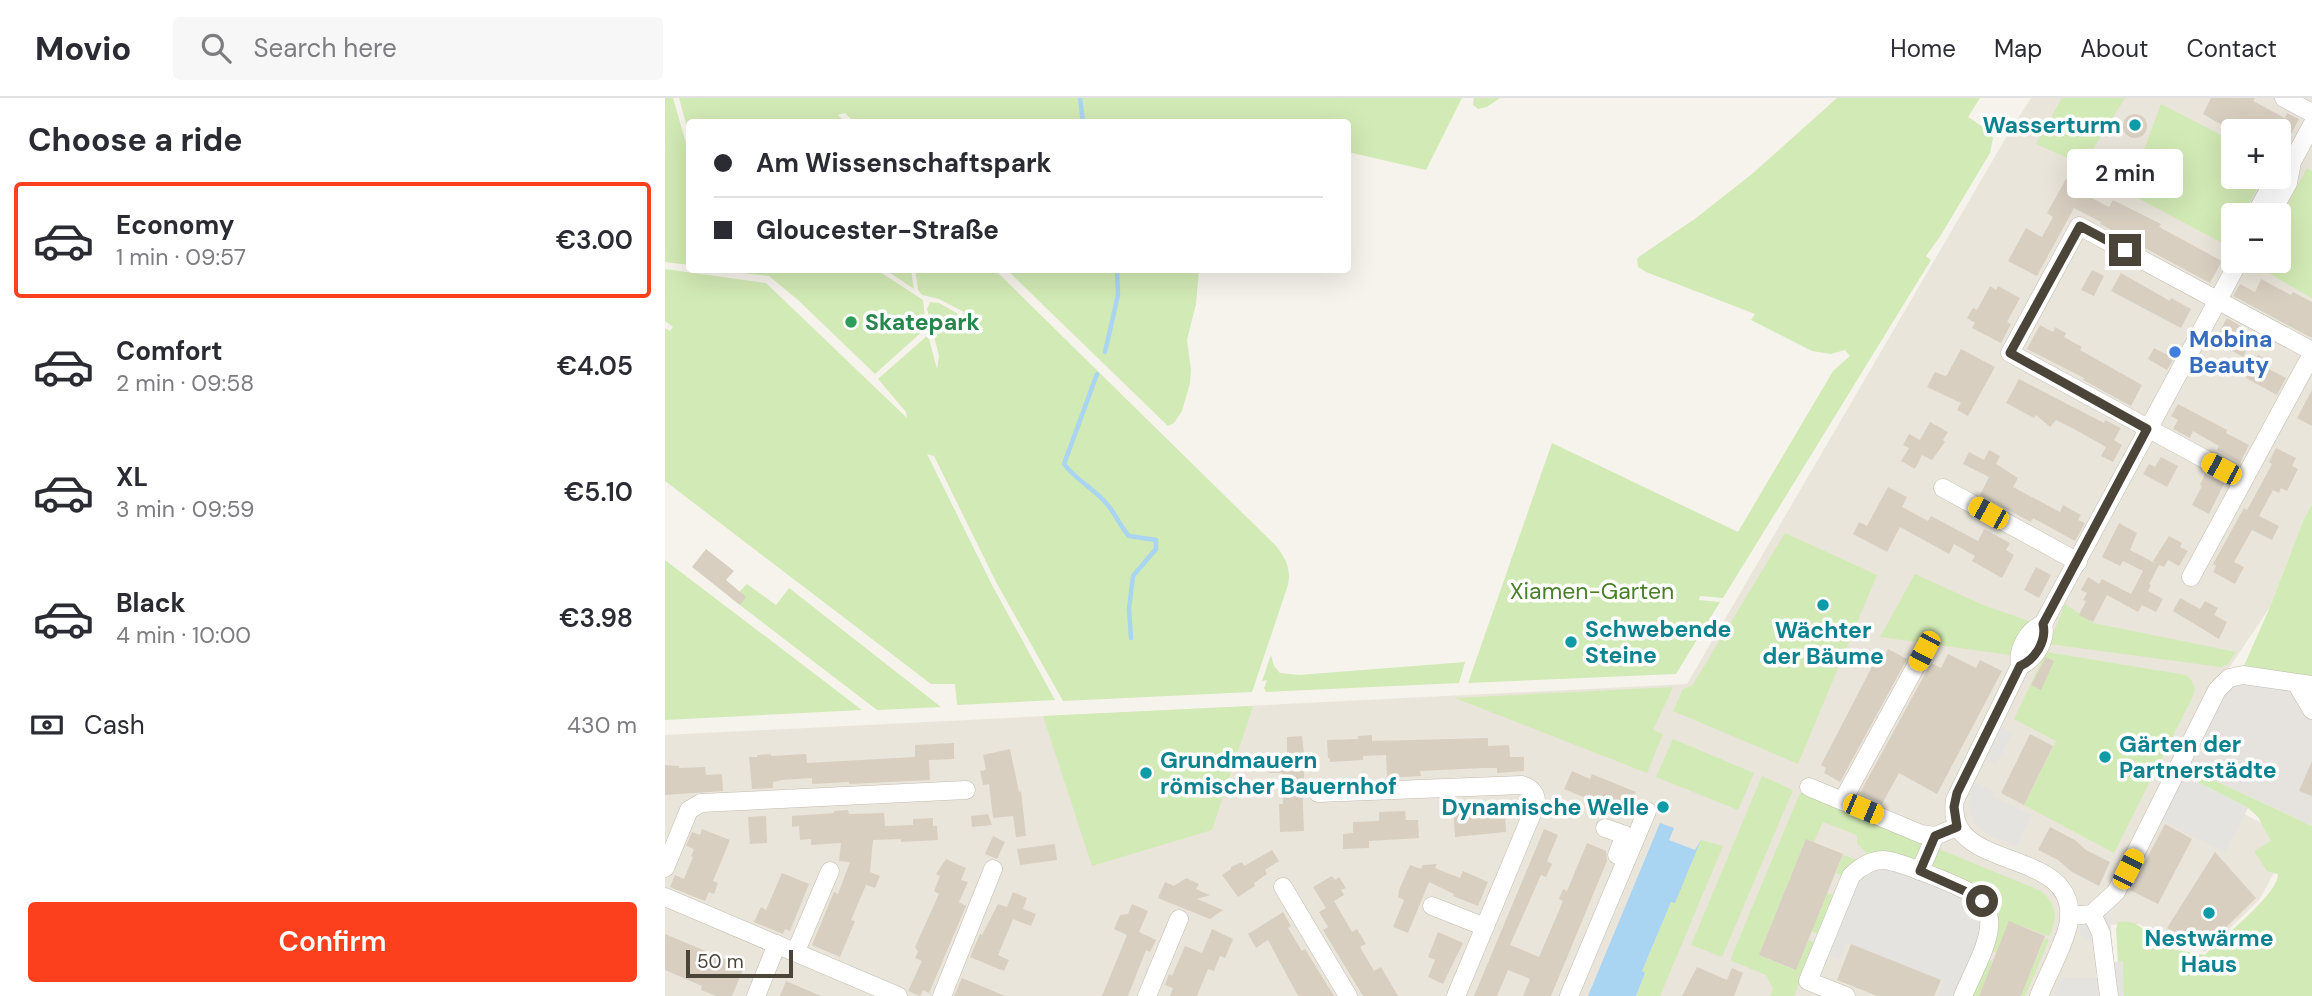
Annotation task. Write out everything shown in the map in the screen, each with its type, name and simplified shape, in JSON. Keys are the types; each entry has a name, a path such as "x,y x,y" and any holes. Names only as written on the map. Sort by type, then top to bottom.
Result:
{"street":[{"path":"2284,98 2312,113"},
{"path":"2291,157 2312,125"},
{"path":"2191,577 2312,353 2080,226 2010,353 2243,480"},
{"path":"2039,996 2066,930 2068,904 2063,892 2048,876 1969,840 1957,827 1954,807 1957,793 2020,666 2019,654 2025,640 2043,624 2078,562 2232,273"},
{"path":"1943,488 2078,562"},
{"path":"1843,800 1924,651"},
{"path":"2069,916 2092,914 2116,892 2167,800 2217,690 2229,678 2243,675 2304,684 2312,710"},
{"path":"1318,793 1522,785 1533,792 1537,799 1456,996"},
{"path":"1809,787 1921,834 1935,836 1957,827"},
{"path":"665,868 689,810 701,803 966,790"},
{"path":"1569,996 1647,811"},
{"path":"1560,996 1625,835 1605,828"},
{"path":"1920,871 1935,836"},
{"path":"1846,996 1805,988 1842,894 1855,872 1872,862 1886,860 1920,871 1976,896 1984,903 1989,934 1963,996"},
{"path":"942,996 993,869"},
{"path":"796,951 830,871"},
{"path":"1283,887 1349,996"},
{"path":"665,897 898,996"},
{"path":"1432,906 1485,927"},
{"path":"2092,914 2101,933 2109,996"},
{"path":"1147,996 1179,919"},
{"path":"756,996 777,944"}],"shaded area":[{"path":"2031,98 2312,98 2312,504 2270,607 2229,668 2181,782 2293,839 2259,900 2205,952 2138,924 2096,925 2096,996 665,996 665,735 1687,684"},
{"path":"2240,684 2288,690 2294,695 2312,693 2312,826 2188,768 2227,691"},
{"path":"2001,727 2012,733 1996,764 1986,758"},
{"path":"2184,775 2248,808 2225,853 2161,820"},
{"path":"1975,782 1995,792 1994,797 2032,815 2016,847 1991,836 1974,823 1969,805"},
{"path":"1885,865 1975,899 1985,918 1958,996 1939,996 1944,981 1847,942 1840,959 1822,952 1857,876"},
{"path":"2112,905 2110,918 2114,962 2123,961 2124,996 2054,996 2061,977 2098,977 2101,995 2098,961 2091,941 2079,934 2084,914"}],"green space":[{"path":"665,98 673,98 686,144 686,265 665,262"},
{"path":"679,98 1462,98 1426,170 1351,153 1351,119 851,119 845,113 838,115 842,119 686,119 686,124"},
{"path":"1474,98 1500,98 1487,107 1478,109 1473,105"},
{"name":"Xiamen-Garten","path":"1837,98 1980,98 1968,117 1989,131 1993,138 1990,153 1926,256 1931,260 1723,598 1700,596 1699,600 1720,602 1676,674 1468,683 1552,443 1738,532 1833,371 1850,356 1845,350 1831,354 1812,351 1751,320 1755,314 1646,272 1638,267 1637,259 1752,174"},
{"path":"2062,98 2125,98 2083,165 2036,144"},
{"path":"2161,104 2221,135 2221,189 2257,189 2249,203 2221,203 2221,242 2128,193"},
{"path":"2307,168 2312,171 2312,298 2268,273 2291,273 2291,203 2288,203"},
{"path":"665,269 766,283 907,418 906,412 878,379 928,335 937,369 939,356 927,309 930,302 939,303 962,316 964,312 939,299 922,295 918,290 915,273 998,273 1283,555 1288,569 1288,585 1252,692 1063,701 996,582 934,456 927,454 992,585 1055,700 957,705 955,684 931,684 665,481 665,328 670,331 673,327 665,321"},
{"path":"742,273 882,273 923,300 926,328 875,374 769,276"},
{"path":"890,273 911,273 914,289"},
{"path":"1010,273 1199,273 1196,304 1187,340 1190,383 1182,411 1174,423 1168,426"},
{"path":"2312,504 2312,679 2243,668 2303,521"},
{"path":"1785,533 1877,575 1798,764 1673,711 1683,689 1692,686"},
{"path":"665,560 862,710 665,720"},
{"path":"1915,574 1983,605 2029,621 2010,655 1880,637"},
{"path":"747,584 776,605 789,588 941,707 877,710 732,599"},
{"path":"2065,604 2093,623 2236,652 2227,665 2220,667 2049,644"},
{"name":"Gärten der Partnerstädte","path":"2046,652 2186,675 2194,684 2193,696 2114,853 2024,805 2056,741 2014,719"},
{"path":"1271,655 1274,666 1280,673 1299,675 1465,662 1459,683 1266,692 1264,688 1267,680 1262,681"},
{"path":"1673,687 1653,730 1663,734 1647,773 1455,698"},
{"name":"Grundmauern römischer Bauernhof","path":"1253,706 1212,830 1092,866 1043,716"},
{"path":"1673,739 1754,773 1738,810 1656,777"},
{"path":"2188,768 2312,826 2312,996 2120,996 2116,929 2118,922 2126,921 2138,925 2160,947 2205,955 2259,904 2276,883 2278,874 2267,871 2254,851 2271,841 2258,817 2248,808 2184,775"},
{"path":"1762,776 1793,790 1722,957 1691,945"},
{"path":"1800,793 1926,844 1918,859 1913,862 1868,855 1857,843 1857,835 1823,822 1814,842 1806,839 1759,955 1795,970 1808,940 1815,943 1794,996 1770,996 1773,989 1766,975 1732,961 1731,958"},
{"path":"1701,840 1723,846 1660,996 1636,996 1645,974 1642,972 1671,902 1675,903"},
{"path":"1934,847 2041,891 2053,906 2055,918 2049,936 2010,922 1997,953 1987,949 1933,874 1929,862"},
{"path":"1843,855 1863,862 1840,889 1836,888 1841,875 1836,873"},
{"path":"1827,893 1837,896 1821,935 1811,931"},
{"path":"2045,938 2049,940 2025,996 2021,996"},
{"path":"1984,958 1993,961 1979,996 1968,996"}],"water":[{"path":"1660,823 1674,828 1669,840 1695,850 1701,840 1675,903 1671,902 1642,971 1645,973 1636,996 1588,996"}],"building":[{"path":"2211,98 2255,98 2253,101 2285,118 2287,113 2299,119 2291,135 2291,119 2221,119 2221,124 2203,114"},
{"name":"Wasserturm","path":"2135,114 2144,117 2147,126 2144,135 2135,138 2126,135 2123,126 2126,117"},
{"path":"2066,179 2084,189 2082,193 2109,207 2113,200 2161,224 2159,227 2221,263 2210,283 2074,208 2037,276 2008,261 2026,228 2042,237 2053,217 2047,213"},
{"path":"2092,270 2104,276 2094,296 2081,290"},
{"path":"2121,273 2170,301 2171,298 2191,309 2181,328 2111,291"},
{"path":"2261,279 2291,295 2293,292 2312,302 2312,338 2233,296 2240,284 2255,292"},
{"path":"1990,286 1996,290 1998,286 2020,298 2007,322 2011,324 2001,343 1972,328 1975,323 1967,318 1973,308 1977,310"},
{"path":"2227,318 2242,327 2236,339 2249,346 2243,357 2214,341"},
{"path":"2040,325 2053,332 2055,327 2066,333 2064,337 2082,347 2080,350 2142,385 2131,406 2027,349"},
{"path":"2154,348 2174,358 2167,370 2148,359"},
{"path":"1961,349 1995,367 1968,416 1957,410 1961,403 1927,387 1935,372 1947,375"},
{"path":"2258,355 2268,361 2265,367 2286,378 2277,395 2246,378"},
{"path":"2019,379 2104,423 2105,420 2121,428 2114,440 2122,445 2113,462 2101,456 2106,447 2074,429 2056,420 2050,427 2036,415 2034,418 2006,403"},
{"path":"2312,390 2312,426 2297,418"},
{"path":"2178,404 2249,445 2240,463 2217,450 2219,446 2193,431 2190,438 2173,429 2178,420 2171,416"},
{"path":"1930,422 1948,432 1943,440 1945,442 1932,460 1922,455 1915,469 1901,461 1909,448 1903,445 1909,434 1920,440"},
{"path":"2276,448 2296,458 2292,466 2298,469 2287,491 2281,488 2279,493 2273,490 2259,516 2279,526 2272,540 2252,530 2234,562 2244,567 2235,584 2213,572 2216,566 2213,564 2244,508 2247,510 2252,501 2272,464 2269,462"},
{"path":"1989,450 2000,456 1996,464 2018,478 2013,487 2060,512 2063,505 2081,515 2078,520 2085,523 2075,541 2033,518 2031,522 1980,495 1989,477 1963,464 1969,452 1984,460"},
{"path":"2161,457 2178,466 2167,487 2143,474 2149,464 2155,467"},
{"path":"2205,474 2224,484 2209,514 2192,505"},
{"path":"1888,487 1907,497 1902,507 1928,521 1931,516 1978,541 1984,529 2010,543 2006,550 2014,555 2002,578 1972,561 1975,556 1954,544 1949,554 1900,527 1887,552 1853,534 1859,522 1867,526"},
{"path":"2119,523 2137,533 2130,550 2157,564 2153,561 2169,536 2182,543 2180,547 2188,551 2179,566 2168,560 2164,567 2159,565 2149,584 2151,585 2148,591 2163,599 2156,612 2142,605 2138,612 2107,595 2093,622 2079,615 2087,593 2081,590 2088,577 2099,584 2102,579 2131,594 2143,571 2123,561 2120,566 2102,557"},
{"path":"706,549 734,571 726,580 746,597 740,605 692,567"},
{"path":"2036,567 2051,575 2039,598 2024,590"},
{"path":"2180,598 2200,609 2205,601 2218,608 2214,615 2227,622 2219,639 2173,611"},
{"path":"1888,649 1907,659 1840,782 1824,773 1826,768 1821,765 1876,659 1882,662"},
{"path":"1948,654 1976,668 1980,660 2002,671 1937,794 1899,773 1882,804 1860,793 1931,663 1941,668"},
{"path":"2046,657 2054,661 2041,690 2031,685"},
{"path":"2030,734 2053,746 2024,805 2001,793"},
{"path":"1372,735 1372,741 1488,738 1488,746 1509,745 1510,757 1524,757 1524,771 1497,773 1497,768 1482,768 1420,771 1421,776 1387,778 1386,755 1363,756 1363,760 1330,762 1327,740 1358,739 1358,736"},
{"path":"1302,736 1306,771 1302,783 1304,831 1280,832 1282,773 1269,773 1269,755 1287,754 1287,737"},
{"path":"954,743 954,759 929,760 930,780 812,784 812,778 782,780 773,782 773,788 752,789 749,757 757,755 806,754 807,763 915,757 915,745"},
{"path":"1010,749 1019,792 1021,791 1026,836 1016,837 1013,816 993,818 989,784 983,785 980,771 986,770 983,755"},
{"path":"2312,761 2312,796 2299,791"},
{"path":"665,765 679,768 705,767 706,775 722,774 723,791 665,795"},
{"path":"1572,771 1590,779 1592,774 1636,792 1626,815 1564,789"},
{"path":"1469,801 1469,807 1483,806 1483,814 1505,813 1506,832 1455,837 1453,802"},
{"path":"848,810 849,814 884,813 885,826 913,825 913,819 933,818 933,826 937,826 938,840 873,840 870,872 880,876 875,888 866,885 851,920 855,921 840,957 812,945 834,892 838,894 850,862 839,861 841,843 811,845 811,839 800,840 799,826 792,827 792,816"},
{"path":"1405,811 1406,820 1418,820 1419,838 1369,841 1369,848 1343,849 1343,834 1353,833 1353,822 1379,821 1379,812"},
{"path":"988,814 992,825 972,827 971,816"},
{"path":"766,816 767,843 750,844 748,817"},
{"path":"2165,824 2192,839 2158,904 2130,890"},
{"path":"2050,827 2110,862 2099,886 2038,850"},
{"path":"702,829 730,840 713,881 718,883 714,894 709,892 705,901 670,887 675,875 684,879 694,849 686,846 692,832 700,835"},
{"path":"1544,829 1558,835 1547,861 1552,864 1546,877 1541,875 1510,945 1539,957 1563,901 1559,899 1563,889 1567,891 1587,843 1606,851 1607,861 1551,996 1523,996 1530,979 1508,970 1497,996 1474,996"},
{"path":"993,836 1005,842 997,859 985,854"},
{"path":"1806,839 1843,854 1796,970 1759,955"},
{"path":"1055,844 1057,860 1020,865 1017,849"},
{"path":"1272,850 1279,861 1265,870 1267,874 1254,883 1255,886 1238,897 1222,875 1231,867 1242,862 1244,866"},
{"name":"Nestwärme Haus","path":"2215,852 2256,898 2205,948 2167,928"},
{"path":"946,859 966,868 961,880 968,882 959,902 966,906 929,993 923,990 920,996 908,991 922,961 915,958 918,952 915,947 939,894 934,891 940,876 936,874"},
{"path":"1437,864 1435,868 1460,878 1463,871 1488,882 1478,906 1429,882 1408,933 1393,927 1404,900 1398,897 1399,890 1410,865 1421,869 1423,865"},
{"path":"782,873 809,884 790,931 785,929 783,934 754,922 761,907 766,910"},
{"path":"1332,876 1335,880 1339,877 1346,888 1341,890 1344,895 1334,901 1352,932 1357,929 1366,944 1360,947 1374,971 1381,967 1398,996 1363,996 1323,930 1328,927 1319,912 1326,908 1313,887"},
{"path":"1186,878 1199,884 1196,889 1210,895 1197,899 1223,910 1210,919 1158,898 1165,882 1174,886"},
{"path":"1013,892 1027,898 1023,909 1036,914 1031,926 1013,919 998,955 1009,960 1004,971 970,957 998,904 1007,907"},
{"path":"1132,904 1148,911 1139,932 1156,940 1150,952 1146,950 1128,996 1102,996 1127,935 1114,929 1120,915 1128,914"},
{"path":"1283,912 1291,926 1288,928 1302,951 1305,949 1334,996 1298,996 1268,940 1256,948 1248,934"},
{"path":"2009,921 2045,936 2021,996 1979,996"},
{"path":"1212,929 1233,939 1225,958 1220,956 1214,971 1208,969 1197,996 1170,996 1173,988 1165,985 1169,974 1172,976 1185,946 1202,953"},
{"path":"1438,932 1463,943 1443,984 1428,977 1435,960 1428,957"},
{"path":"665,934 744,967 732,996 716,996 701,990 702,986 665,970"},
{"path":"1851,944 1941,980 1934,996 1877,996 1837,980"},
{"path":"1697,967 1727,980 1732,968 1743,973 1734,996 1682,996"},
{"path":"962,978 1005,996 954,996"},
{"path":"786,981 821,996 780,996"}],"waterway":[{"path":"1080,98 1083,119"},
{"path":"1105,352 1118,295 1117,273"},
{"path":"1097,374 1064,464 1106,503 1129,536 1156,540 1156,549 1133,576 1129,609 1131,638"}],"place":[{"name":"Wasserturm","path":"2135,125"},
{"name":"Skatepark","path":"851,322"},
{"name":"Mobina Beauty","path":"2175,352"},
{"name":"Wächter der Bäume","path":"1823,605"},
{"name":"Schwebende Steine","path":"1571,642"},
{"name":"Gärten der Partnerstädte","path":"2105,757"},
{"name":"Grundmauern römischer Bauernhof","path":"1146,773"},
{"name":"Dynamische Welle","path":"1663,807"},
{"name":"Nestwärme Haus","path":"2209,913"}],"route":[{"path":"1982,901 1920,871 1935,836 1957,827 1954,814 1957,793 2020,666 2028,663 2039,647 2045,631 2043,624 2147,429 2010,353 2080,226 2125,250"}]}
